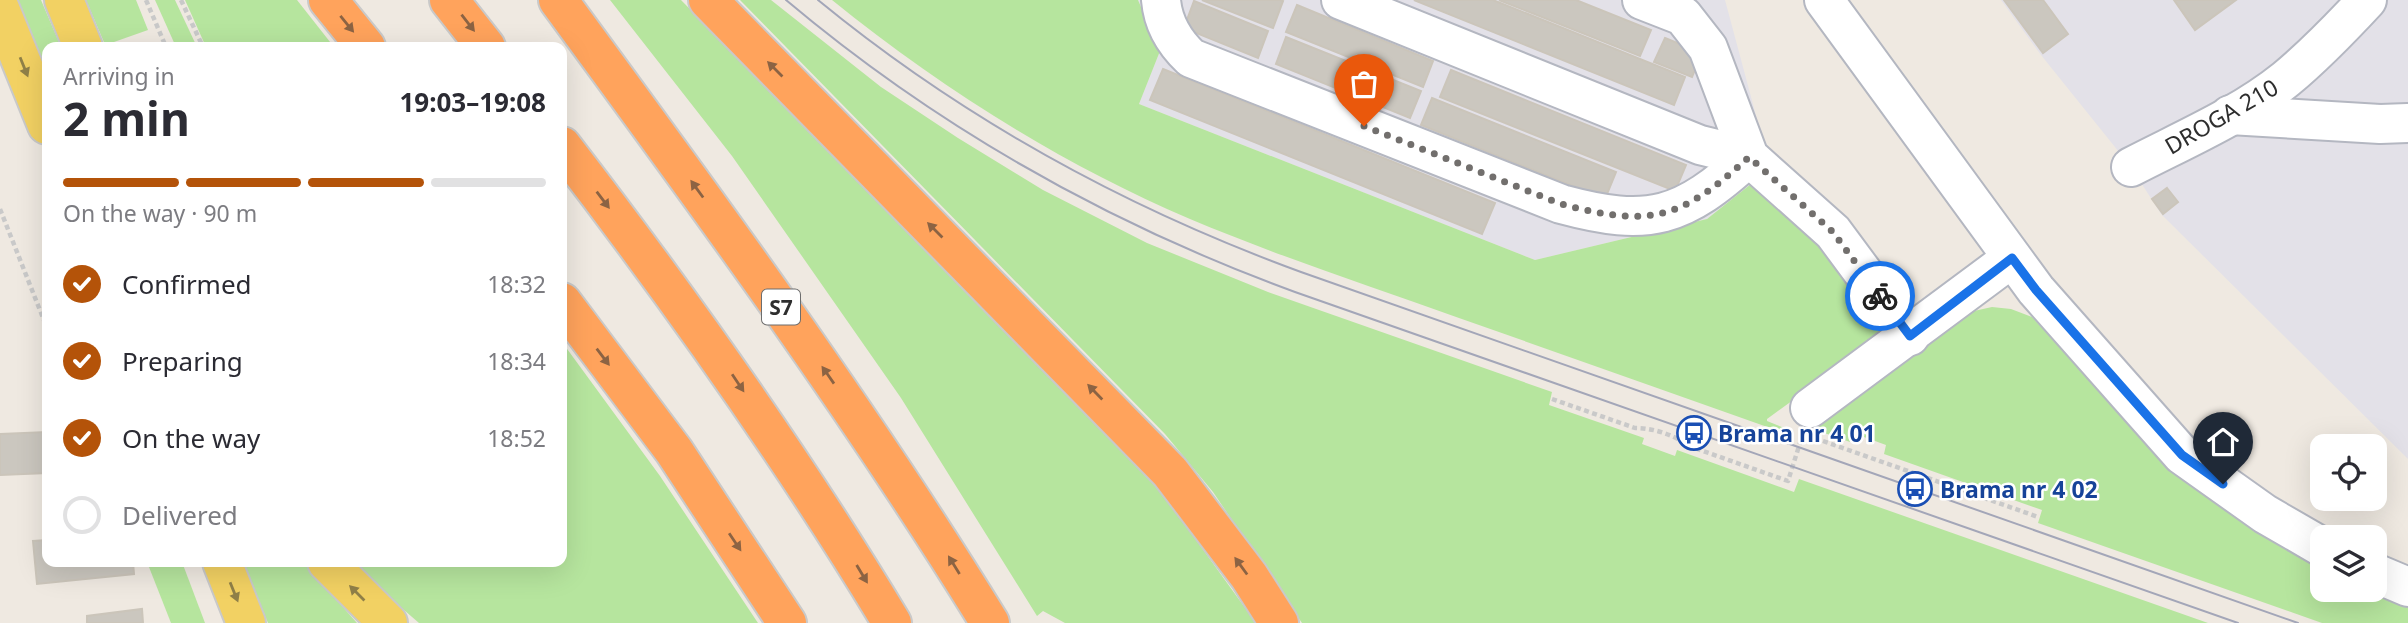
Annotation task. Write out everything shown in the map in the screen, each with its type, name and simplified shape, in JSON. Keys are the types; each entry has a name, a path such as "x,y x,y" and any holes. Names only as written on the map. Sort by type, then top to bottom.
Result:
{"highway":[{"path":"328,0 362,42"},
{"path":"449,0 482,42"},
{"name":"S7","path":"558,0 738,246 909,491 990,623"},
{"path":"708,0 1170,472 1249,576 1279,623"},
{"path":"567,153 731,374 832,523 892,623"},
{"path":"567,309 674,451 787,623"}],"main road":[{"path":"64,0 81,42"},
{"path":"0,9 42,113"},
{"path":"224,567 246,623"},
{"path":"332,567 388,623"}],"lane":[{"path":"1161,0 1162,15 1176,44 1191,58 1579,209 1627,216 1654,215 1679,209 1712,191 1749,157"},
{"path":"1341,0 1700,145 1749,157"},
{"path":"1642,0 1683,16 1708,48 1749,157 1833,232 1910,336"},
{"path":"1824,0 2036,290 2182,455 2265,514 2310,540"},
{"name":"DROGA 210","path":"2131,167 2230,115 2284,80 2367,0"},
{"path":"2230,115 2380,124 2408,122"},
{"path":"1809,427 1910,336 2012,258"},
{"path":"2387,578 2408,587"}],"path":[{"path":"146,0 164,42"},
{"path":"181,0 201,42"},
{"path":"0,209 42,315"},
{"path":"1552,398 1635,428 1648,428 1679,439 1689,446 1787,481 1809,427 2038,517"}],"shaded area":[{"path":"1138,0 1725,0 1758,123 1751,184 1707,219 1535,260 1139,104 1160,51"},
{"path":"2001,0 2408,0 2408,459 2387,438 2387,434 2383,434 2161,214 2131,167 2041,55"}],"green space":[{"path":"17,0 41,0 59,42 42,42 42,58"},
{"path":"86,0 136,0 148,30 114,42 104,42"},
{"path":"155,0 175,0 195,42 174,42"},
{"path":"185,0 297,0 330,42 204,42"},
{"path":"610,0 681,0 1084,410 1165,497 1256,623 1065,623 1043,611 1037,616 901,398 732,156"},
{"path":"740,0 771,0 881,87 958,138 1043,190 1147,243 1268,292 1552,392 1549,405 1644,438 1642,444 1675,456 1677,450 1794,492 1799,479 2208,623 1302,623 1213,492 1165,434"},
{"path":"832,0 1138,0 1160,51 1139,104 1535,260 1707,219 1751,184 1818,235 1891,329 1767,419 1789,430 1790,435 1290,258 1190,219 1095,174 1004,122 916,64"},
{"path":"1992,307 2011,309 2032,317 2125,418 2310,553 2310,602 2387,602 2387,594 2408,602 2408,623 2322,623 2038,523 2042,510 1884,454 1886,445 1853,433 1850,442 1816,430 1819,421 1974,311"},
{"path":"567,349 660,476 758,623 419,623 382,591 360,567 567,567"},
{"path":"149,567 184,567 205,623 171,623"},
{"path":"245,567 307,567 357,623 268,623"}],"building":[{"path":"1202,0 1280,0 1283,1 1273,28"},
{"path":"1414,0 1493,0 1685,77 1674,105"},
{"path":"1499,0 1576,0 1651,30 1640,56"},
{"path":"2004,0 2043,0 2068,34 2043,53"},
{"path":"2174,0 2236,0 2195,30"},
{"path":"1194,1 1268,31 1258,58 1184,28"},
{"path":"1297,5 1433,61 1423,87 1286,32"},
{"path":"1286,37 1421,91 1410,118 1276,64"},
{"path":"1665,38 1702,53 1692,77 1654,62"},
{"path":"1163,69 1495,203 1482,234 1150,100"},
{"path":"1451,70 1686,165 1675,191 1440,97"},
{"path":"1432,98 1616,172 1605,199 1421,125"},
{"path":"2167,188 2178,202 2163,214 2152,199"},
{"path":"42,432 42,473 0,475 0,434"},
{"path":"42,540 42,567 133,567 134,574 37,584 33,541"},
{"path":"142,609 143,623 87,623 87,616"}],"tram line":[{"path":"786,0 844,47 965,131 1092,203 1158,236 1295,292 2238,623"},
{"path":"818,0 930,84 1048,157 1172,219 1236,247 2298,623"}],"way so far":[{"path":"1364,126 1561,204 1588,212 1627,216 1654,215 1697,201 1749,157 1833,232 1880,296"}],"place":[{"name":"Brama nr 4 01","path":"1694,433"},
{"name":"Brama nr 4 02","path":"1915,489"}],"route":[{"path":"1880,296 1910,336 2012,258 2036,290 2182,455 2223,484"}]}
